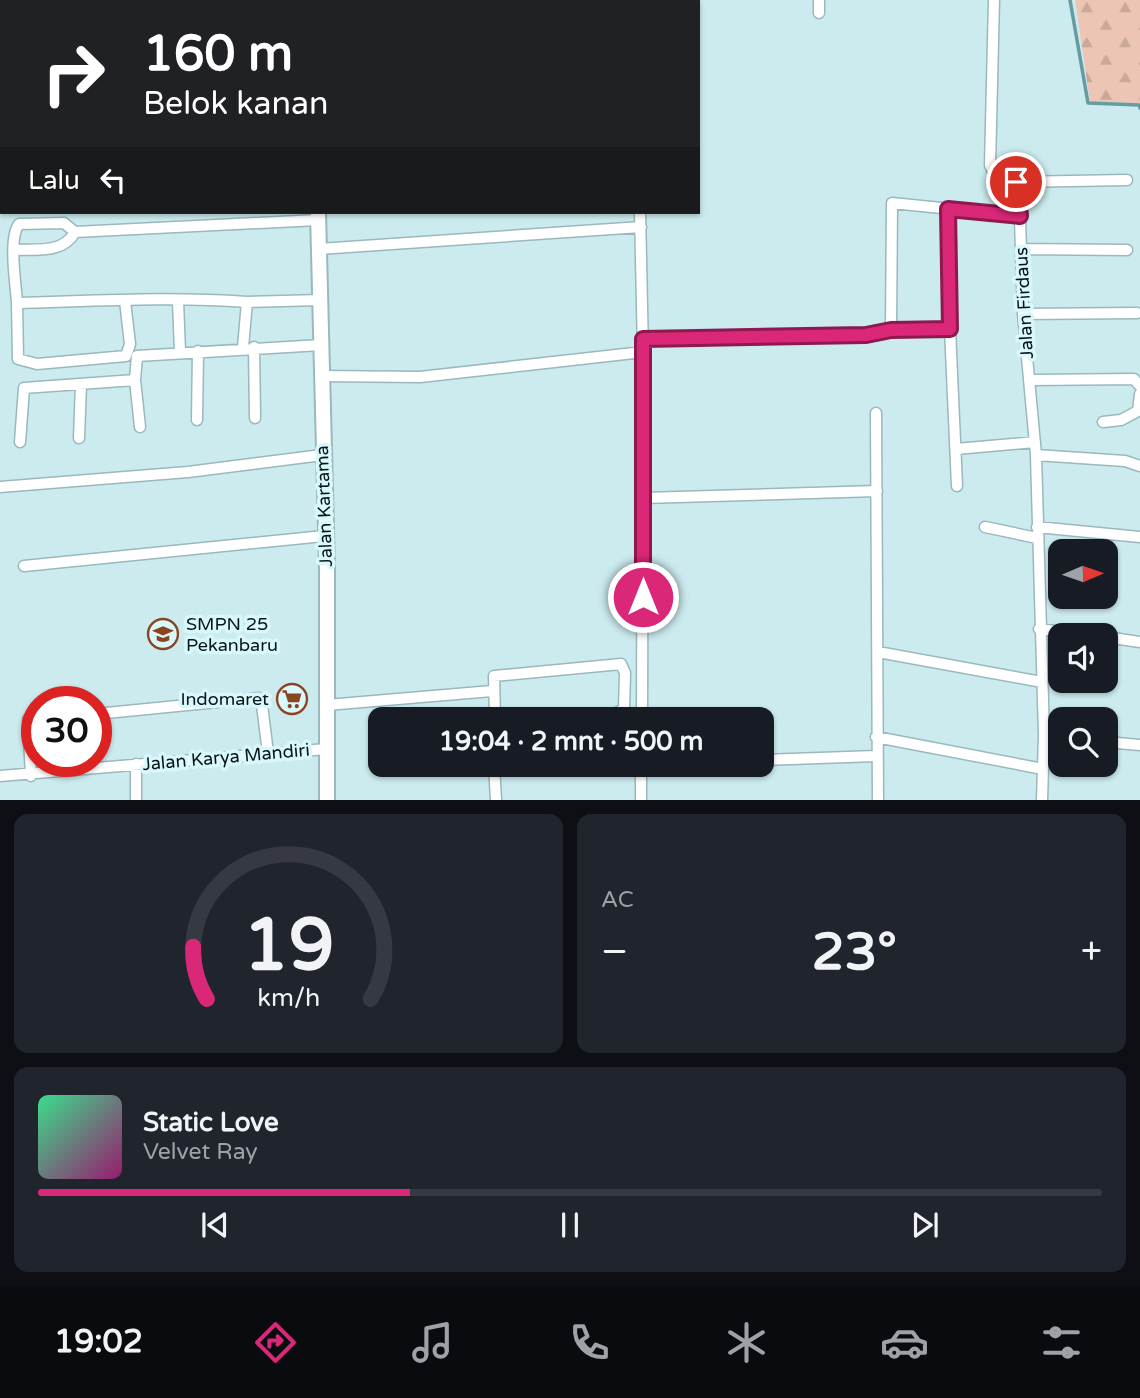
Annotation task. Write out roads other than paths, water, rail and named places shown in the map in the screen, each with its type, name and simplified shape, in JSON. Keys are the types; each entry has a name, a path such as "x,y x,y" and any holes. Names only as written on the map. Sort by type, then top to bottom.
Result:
{"main road":[{"name":"Jalan Kartama","path":"318,216 327,800"}],"street":[{"path":"819,0 819,13"},
{"path":"994,0 990,165 994,174 1016,182 1127,180"},
{"name":"Jalan Firdaus","path":"1016,182 1020,216 1023,314 1037,456 1039,629 1044,735 1042,800"},
{"path":"891,330 892,203 1020,216"},
{"path":"948,209 957,486"},
{"path":"640,214 643,339 642,707"},
{"path":"125,301 130,344 126,356 37,364 18,359 14,231 19,224 64,223 75,232 318,216"},
{"path":"319,249 641,227"},
{"path":"14,250 55,248 69,243 75,232"},
{"path":"1021,249 1127,250"},
{"path":"17,303 321,300"},
{"path":"178,301 180,352"},
{"path":"247,302 248,347 256,418"},
{"path":"1023,314 1137,313"},
{"path":"643,339 866,335 891,330 950,329"},
{"path":"140,427 135,380 136,356 248,347 321,345"},
{"path":"197,420 198,351"},
{"path":"320,376 420,377 643,352"},
{"path":"1029,380 1134,379 1140,386"},
{"path":"20,442 24,388 135,380"},
{"path":"79,438 80,384"},
{"path":"1103,422 1131,417 1138,411 1140,394"},
{"path":"876,413 878,800"},
{"path":"956,449 1035,442"},
{"path":"0,487 188,472 322,455"},
{"path":"1037,456 1125,461 1140,466"},
{"path":"643,498 877,491"},
{"path":"985,527 1037,538"},
{"path":"1037,527 1140,537"},
{"path":"23,566 324,536"},
{"path":"1039,629 1048,630"},
{"path":"1118,639 1140,642"},
{"path":"878,652 1042,682"},
{"path":"494,707 492,691 495,676 621,664 625,673 624,707"},
{"path":"327,705 492,691"},
{"path":"112,712 258,698 262,705 268,753"},
{"path":"1044,735 1048,736"},
{"path":"876,737 1043,769"},
{"path":"1118,743 1140,745"},
{"name":"Jalan Karya Mandiri","path":"112,768 326,749"},
{"path":"774,760 876,756"},
{"path":"136,765 136,800"},
{"name":"Jalan Karya Mandiri","path":"0,776 21,776"},
{"path":"495,777 496,800"},
{"path":"641,777 641,800"}],"waterway":[{"path":"1070,0 1088,103 1139,105 1140,108"}],"place":[{"name":"SMPN 25 Pekanbaru","path":"163,634"},
{"name":"Indomaret","path":"292,699"}]}
